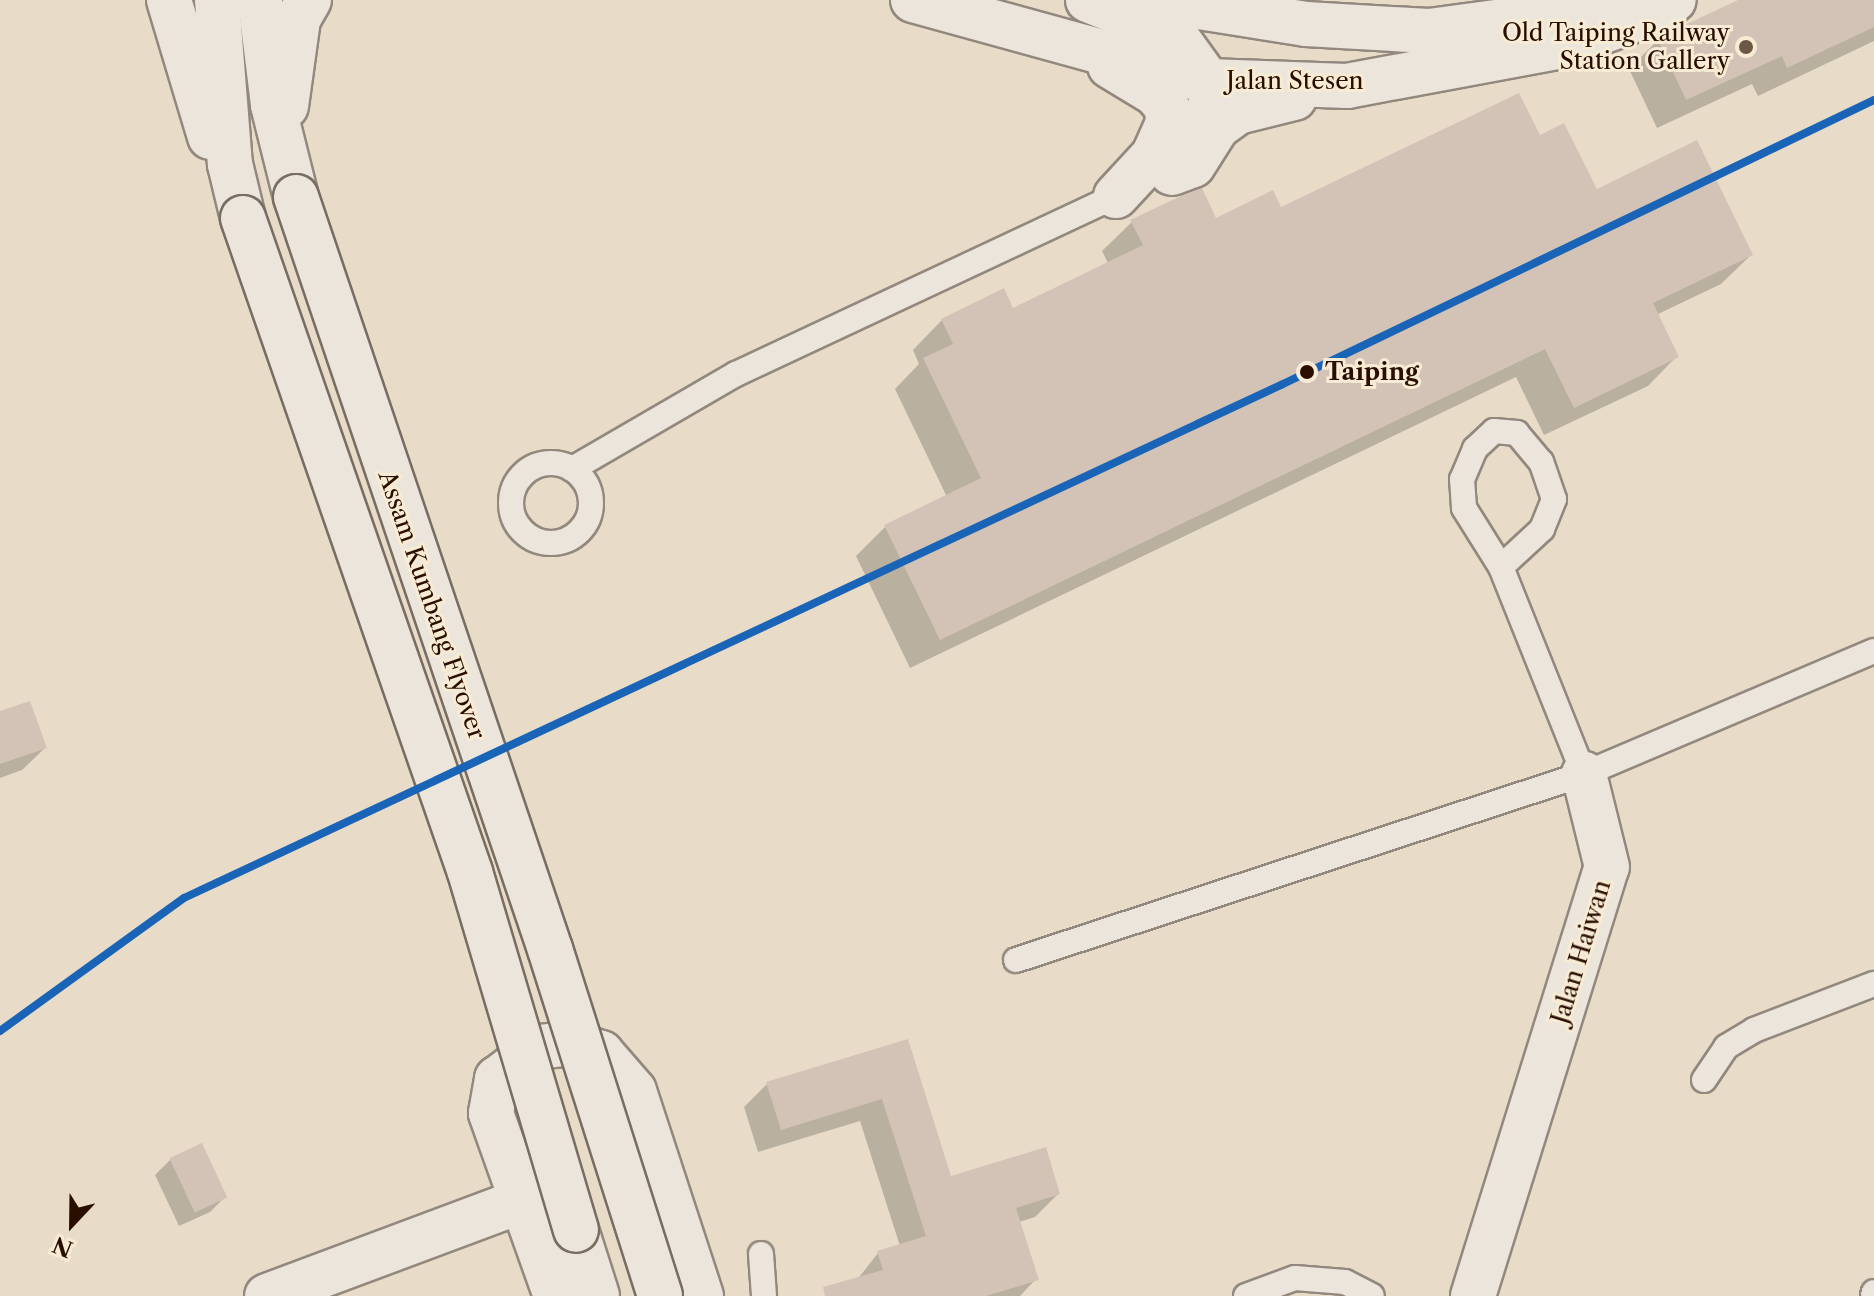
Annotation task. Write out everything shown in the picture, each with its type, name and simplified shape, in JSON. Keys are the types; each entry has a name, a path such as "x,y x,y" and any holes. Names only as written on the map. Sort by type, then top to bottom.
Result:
{"main road":[{"path":"169,0 209,136 230,164"},
{"path":"217,0 230,164 243,218 470,872 597,1296"},
{"name":"Assam Kumbang Flyover","path":"260,0 281,145 296,197 555,964 660,1296"},
{"path":"281,145 298,19 309,0"},
{"name":"Jalan Stesen","path":"913,0 1208,81 1347,86 1563,46 1658,11 1674,0"},
{"path":"1088,0 1175,35 1208,81 1255,57 1293,47 1540,16 1602,0"},
{"path":"1155,0 1306,24 1429,31"},
{"path":"990,22 1118,69 1167,107 1164,141 1116,196"},
{"path":"1172,173 1193,165 1217,127 1238,112 1347,86"},
{"name":"Jalan Haiwan","path":"1473,1296 1607,867 1584,774"},
{"path":"556,1296 491,1113 497,1079 539,1047 570,1043 601,1053 634,1091 701,1296"},
{"path":"267,1296 524,1200"}],"lane":[{"path":"572,469 736,374 1116,196 1172,173 1208,81"},
{"name":"Jalan Haiwan","path":"1501,567 1542,529 1554,499 1541,462 1517,433 1494,431 1475,449 1462,479 1464,508 1501,567 1584,774"},
{"path":"1016,960 1584,774 1874,651"},
{"path":"1704,1080 1726,1047 1754,1030 1874,984"},
{"path":"761,1254 764,1296"},
{"path":"1246,1296 1295,1278 1345,1282 1372,1296"}],"building":[{"name":"Old Taiping Railway Station Gallery","path":"1738,0 1874,0 1874,27 1787,68 1782,56 1686,100 1657,38"},
{"name":"Taiping","path":"1519,93 1540,135 1564,123 1597,189 1697,140 1753,255 1653,303 1679,357 1574,408 1545,349 940,640 884,525 981,478 923,358 953,344 941,319 1004,288 1013,308 1143,245 1130,220 1202,188 1216,218 1273,190 1281,207"},
{"path":"30,701 47,748 0,764 0,711"},
{"path":"908,1039 951,1176 1046,1147 1060,1194 1016,1208 1039,1280 986,1296 825,1296 823,1287 883,1270 877,1251 926,1236 882,1099 781,1130 766,1082"},
{"path":"202,1143 227,1197 195,1213 169,1158"}],"transit line":[{"path":"0,1031 184,898 1283,384 1874,100"}],"place":[{"name":"Old Taiping Railway Station Gallery","path":"1746,47"},
{"name":"Taiping","path":"1307,372"}]}
